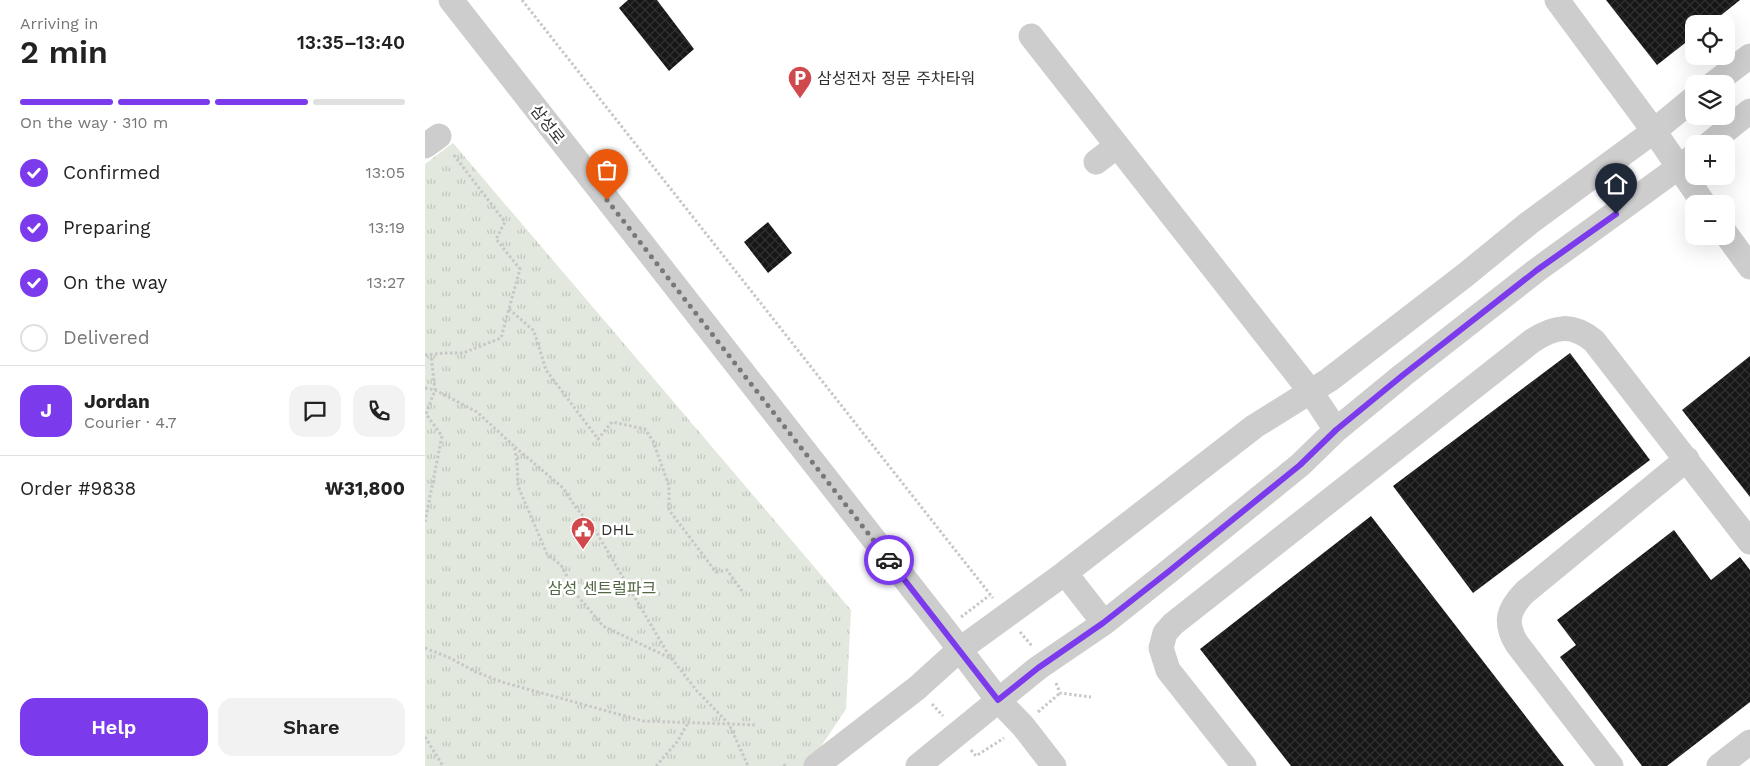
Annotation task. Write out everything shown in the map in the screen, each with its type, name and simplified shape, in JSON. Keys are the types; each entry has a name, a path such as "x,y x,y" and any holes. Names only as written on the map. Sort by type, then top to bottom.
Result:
{"street":[{"name":"삼성로","path":"451,0 998,700 1023,726 1054,766"},
{"path":"1557,0 1654,131 1685,161"},
{"path":"1031,36 1311,392 1336,430"},
{"path":"1725,75 1750,56"},
{"path":"824,764 917,688 959,650 1065,573 1255,426 1329,380 1465,276 1529,223 1654,131 1685,105"},
{"path":"1720,135 1750,111"},
{"path":"1096,162 1117,146"},
{"path":"918,766 998,700 1103,623 1300,465 1336,430 1403,375 1537,270 1685,163"},
{"path":"1734,245 1750,266"},
{"path":"1243,766 1168,670 1161,648 1165,633 1181,618 1532,341 1547,332 1563,328 1580,332 1595,341 1750,542"},
{"path":"1611,766 1517,644 1509,628 1509,618 1516,600 1687,459"},
{"path":"1065,573 1103,623"},
{"path":"1719,766 1750,742"}],"path":[{"path":"522,0 1046,663 1060,693 1091,697"},
{"path":"425,356 444,352 463,353 501,338 520,269 496,239 505,222 439,145"},
{"path":"509,309 534,331 547,370 598,439 612,422 645,429 653,440 669,486 669,510 716,572 727,570 742,591"},
{"path":"425,522 442,436 427,414 435,390 431,354"},
{"path":"425,388 435,390 477,412 563,488 577,509 594,528 672,659 697,691 729,724 748,766"},
{"path":"514,446 517,462 517,486 547,554 561,565 576,594 603,626 672,659"},
{"path":"425,648 502,682 643,720 756,725"},
{"path":"656,766 677,742 688,723"},
{"path":"425,737 443,766"}],"green space":[{"name":"삼성 센트럴파크","path":"453,143 851,610 846,709 808,766 425,766 425,164"}],"building":[{"path":"628,0 657,0 694,49 669,71 619,8"},
{"path":"1606,0 1740,0 1721,15 1685,15 1685,43 1657,65"},
{"path":"768,222 792,253 768,273 744,242"},
{"path":"1570,353 1650,460 1473,593 1393,486"},
{"path":"1750,356 1750,497 1682,410"},
{"path":"1371,516 1564,766 1291,766 1200,649"},
{"path":"1674,530 1711,580 1740,557 1750,570 1750,702 1667,766 1642,766 1560,657 1576,645 1557,620"}],"way so far":[{"path":"607,200 889,560"}],"place":[{"name":"삼성전자 정문 주차타워","path":"800,99"},
{"name":"DHL","path":"583,550"}],"route":[{"path":"889,560 998,700 1038,668 1103,623 1168,572 1300,465 1336,430 1403,375 1537,270 1616,214"}]}
